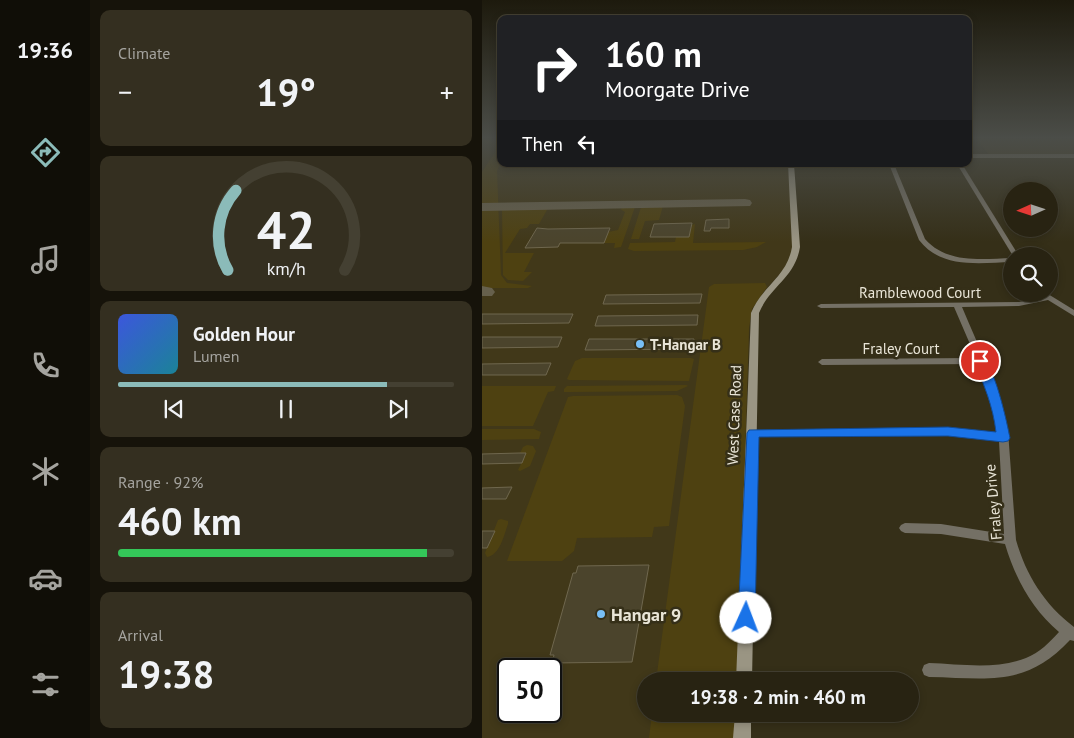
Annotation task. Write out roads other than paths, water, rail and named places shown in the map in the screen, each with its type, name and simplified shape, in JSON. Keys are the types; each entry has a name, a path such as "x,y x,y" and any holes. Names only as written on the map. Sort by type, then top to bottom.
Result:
{"main road":[{"name":"West Case Road","path":"744,672 753,433 755,313 764,296 792,267 796,255 791,173"},
{"path":"742,738 743,722"}],"street":[{"path":"896,173 922,240 928,248 941,255 958,259 1003,260"},
{"path":"965,173 1010,247"},
{"name":"Ramblewood Court","path":"821,306 1019,304 1026,302"},
{"path":"1055,302 1074,314"},
{"name":"Fraley Drive","path":"957,305 995,396 1000,414 1010,540 1013,555 1031,591 1045,609 1071,633"},
{"name":"Fraley Court","path":"822,362 980,361"},
{"path":"753,433 948,432 1003,438"},
{"path":"905,528 941,529 1010,540"},
{"path":"930,670 993,671 1027,665 1071,633"}],"place":[{"name":"T-Hangar B","path":"640,344"},
{"name":"Hangar 9","path":"601,614"}]}
